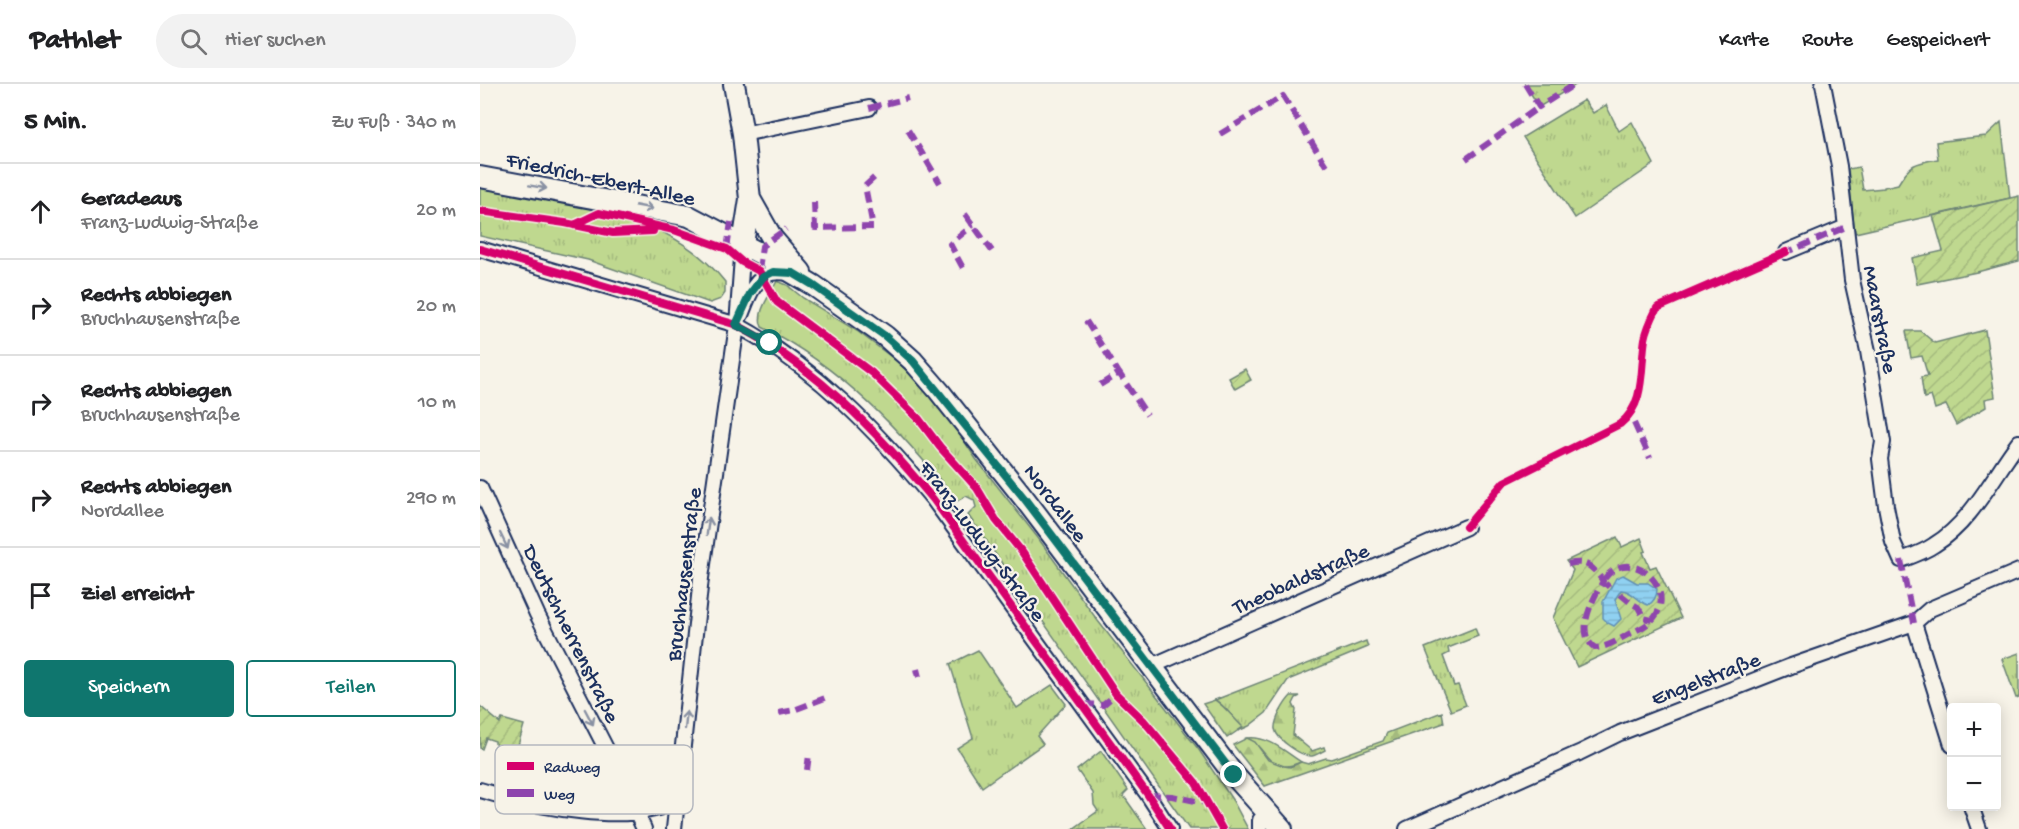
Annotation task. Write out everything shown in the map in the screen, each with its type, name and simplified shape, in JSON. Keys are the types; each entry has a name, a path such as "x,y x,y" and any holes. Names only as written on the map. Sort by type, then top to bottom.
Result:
{"main road":[{"path":"734,84 743,134 749,206 743,244"},
{"name":"Friedrich-Ebert-Allee","path":"480,177 689,216 743,244"},
{"path":"689,216 726,222 741,219 749,206"},
{"name":"Nordallee","path":"749,206 772,238 813,285"},
{"name":"Nordallee","path":"743,244 813,285 885,336 913,361 1024,498 1234,775 1282,829"},
{"name":"Nordallee","path":"1234,775 1261,826"}],"street":[{"name":"Maarstraße","path":"1823,84 1839,166 1852,280 1868,351 1883,442 1880,459 1886,506 1893,542 1901,560 1935,545 1950,532 1972,509 2019,442"},
{"path":"743,134 869,108"},
{"path":"1786,252 1846,227"},
{"name":"Bruchhausenstraße","path":"683,745 701,578 736,325 743,244"},
{"name":"Franz-Ludwig-Straße","path":"480,249 736,325 770,343 838,396 906,467 933,499 1148,795 1170,829"},
{"name":"Bruchhausenstraße","path":"736,325 750,294 763,277 773,272 793,273"},
{"name":"Deutschherrenstraße","path":"480,488 537,614 604,745"},
{"name":"Theobaldstraße","path":"1152,666 1466,527"},
{"name":"Engelstraße","path":"1407,829 1620,733 1791,666 1914,623 1930,609 2019,571"},
{"path":"1914,623 1947,729"},
{"path":"480,790 495,794"},
{"path":"1972,811 1979,829"},
{"path":"565,814 641,823 657,814"},
{"name":"Bruchhausenstraße","path":"674,829 676,814"}],"green space":[{"path":"1525,84 1577,84 1539,107"},
{"path":"1584,100 1593,113 1606,105 1619,131 1632,122 1654,164 1575,218 1523,137"},
{"path":"2001,122 2010,198 1855,233 1848,169 1859,167 1863,190 1898,184 1910,168 1938,159 1936,142 1986,136"},
{"path":"480,188 580,206 644,224 674,238 701,257 725,282 725,293 721,299 710,303 588,260 480,236"},
{"path":"2019,196 2019,261 1917,284 1912,258 1943,251 1933,216"},
{"path":"777,281 787,285 803,298 857,331 898,362 927,392 949,418 976,459 1038,538 1098,621 1199,750 1233,801 1248,829 1189,829 968,515 976,507 974,500 966,496 957,501 915,450 869,403 818,361 762,327 760,322 762,310"},
{"path":"1985,330 1995,397 1985,399 1986,407 1956,425 1946,405 1935,409 1931,396 1924,398 1921,377 1928,376 1922,356 1911,358 1906,331 1920,331 1935,343"},
{"path":"1245,369 1251,380 1235,389 1229,378"},
{"path":"1617,537 1622,547 1641,538 1646,551 1643,552 1650,568 1656,566 1681,618 1577,667 1553,618 1573,570 1566,561"},
{"path":"1475,628 1478,636 1448,648 1449,653 1443,656 1454,686 1458,685 1466,705 1451,711 1425,648"},
{"path":"1366,641 1368,647 1288,680 1266,713 1238,731 1242,727 1215,700"},
{"path":"978,650 1017,708 1052,685 1066,704 1037,736 1043,744 982,787 957,748 973,738 950,664"},
{"path":"2019,653 2019,697 2016,698 2002,659"},
{"path":"1291,696 1300,696 1293,704 1296,710 1293,735 1312,751 1324,747 1325,750 1316,755 1308,756 1296,751 1280,738 1275,729 1276,721"},
{"path":"1215,700 1243,727 1227,738 1203,704"},
{"path":"480,706 500,723 502,719 524,725 518,745 498,745 495,741 486,738 482,749 480,748"},
{"path":"1442,712 1444,723 1265,786 1233,745 1247,738 1255,742 1268,760 1290,767 1301,762 1308,764 1326,758 1332,759 1383,741 1387,733"},
{"path":"1247,738 1269,742 1301,762 1290,766 1275,764"},
{"path":"1101,751 1128,790 1123,795 1147,829 1073,829 1098,811 1094,805 1093,793 1077,770"}],"water":[{"path":"1623,575 1637,583 1648,583 1657,589 1657,594 1648,605 1621,590 1615,599 1621,619 1614,626 1603,618 1603,602 1616,578"}],"marked path":[{"path":"1525,84 1539,107 1575,84"},
{"path":"1220,134 1283,96 1328,169"},
{"path":"869,108 908,98"},
{"path":"1466,159 1539,107"},
{"path":"908,130 940,183"},
{"path":"814,202 815,228 873,227 865,186 876,176"},
{"path":"965,214 992,251"},
{"path":"727,249 731,222"},
{"path":"963,268 950,244 973,225"},
{"path":"1783,254 1846,227"},
{"path":"759,271 762,246 786,229"},
{"path":"1086,321 1119,373"},
{"path":"1100,385 1119,373 1147,415"},
{"path":"1634,423 1650,458"},
{"path":"1901,560 1914,623"},
{"path":"1568,564 1589,565 1603,581 1587,616 1586,634 1589,642 1595,648 1613,643 1647,624 1656,615 1660,603 1660,592 1654,581 1646,572 1636,567 1624,566 1613,570 1603,581 1609,587"},
{"path":"1620,594 1638,607 1644,618 1652,620"},
{"path":"917,669 919,677"},
{"path":"1082,704 1103,705 1116,694"},
{"path":"779,713 825,698"},
{"path":"807,770 809,755"},
{"path":"1148,795 1172,796 1210,804"}],"cycle path":[{"path":"480,211 565,223 613,233 653,231"},
{"path":"574,225 599,213 674,230 727,249 742,262 759,271 777,302 872,373 918,418 940,447 977,488 996,520 1022,552 1116,694 1144,721 1196,783 1222,829"},
{"path":"480,249 737,325 766,342 819,381 867,425 933,499 1148,795 1170,829"},
{"path":"1466,527 1504,482 1620,424 1628,416 1638,396 1645,339 1657,308 1786,252"}],"route":[{"path":"770,343 736,325 750,294 763,277 773,272 793,273 885,336 913,361 1024,498 1234,775"}]}
